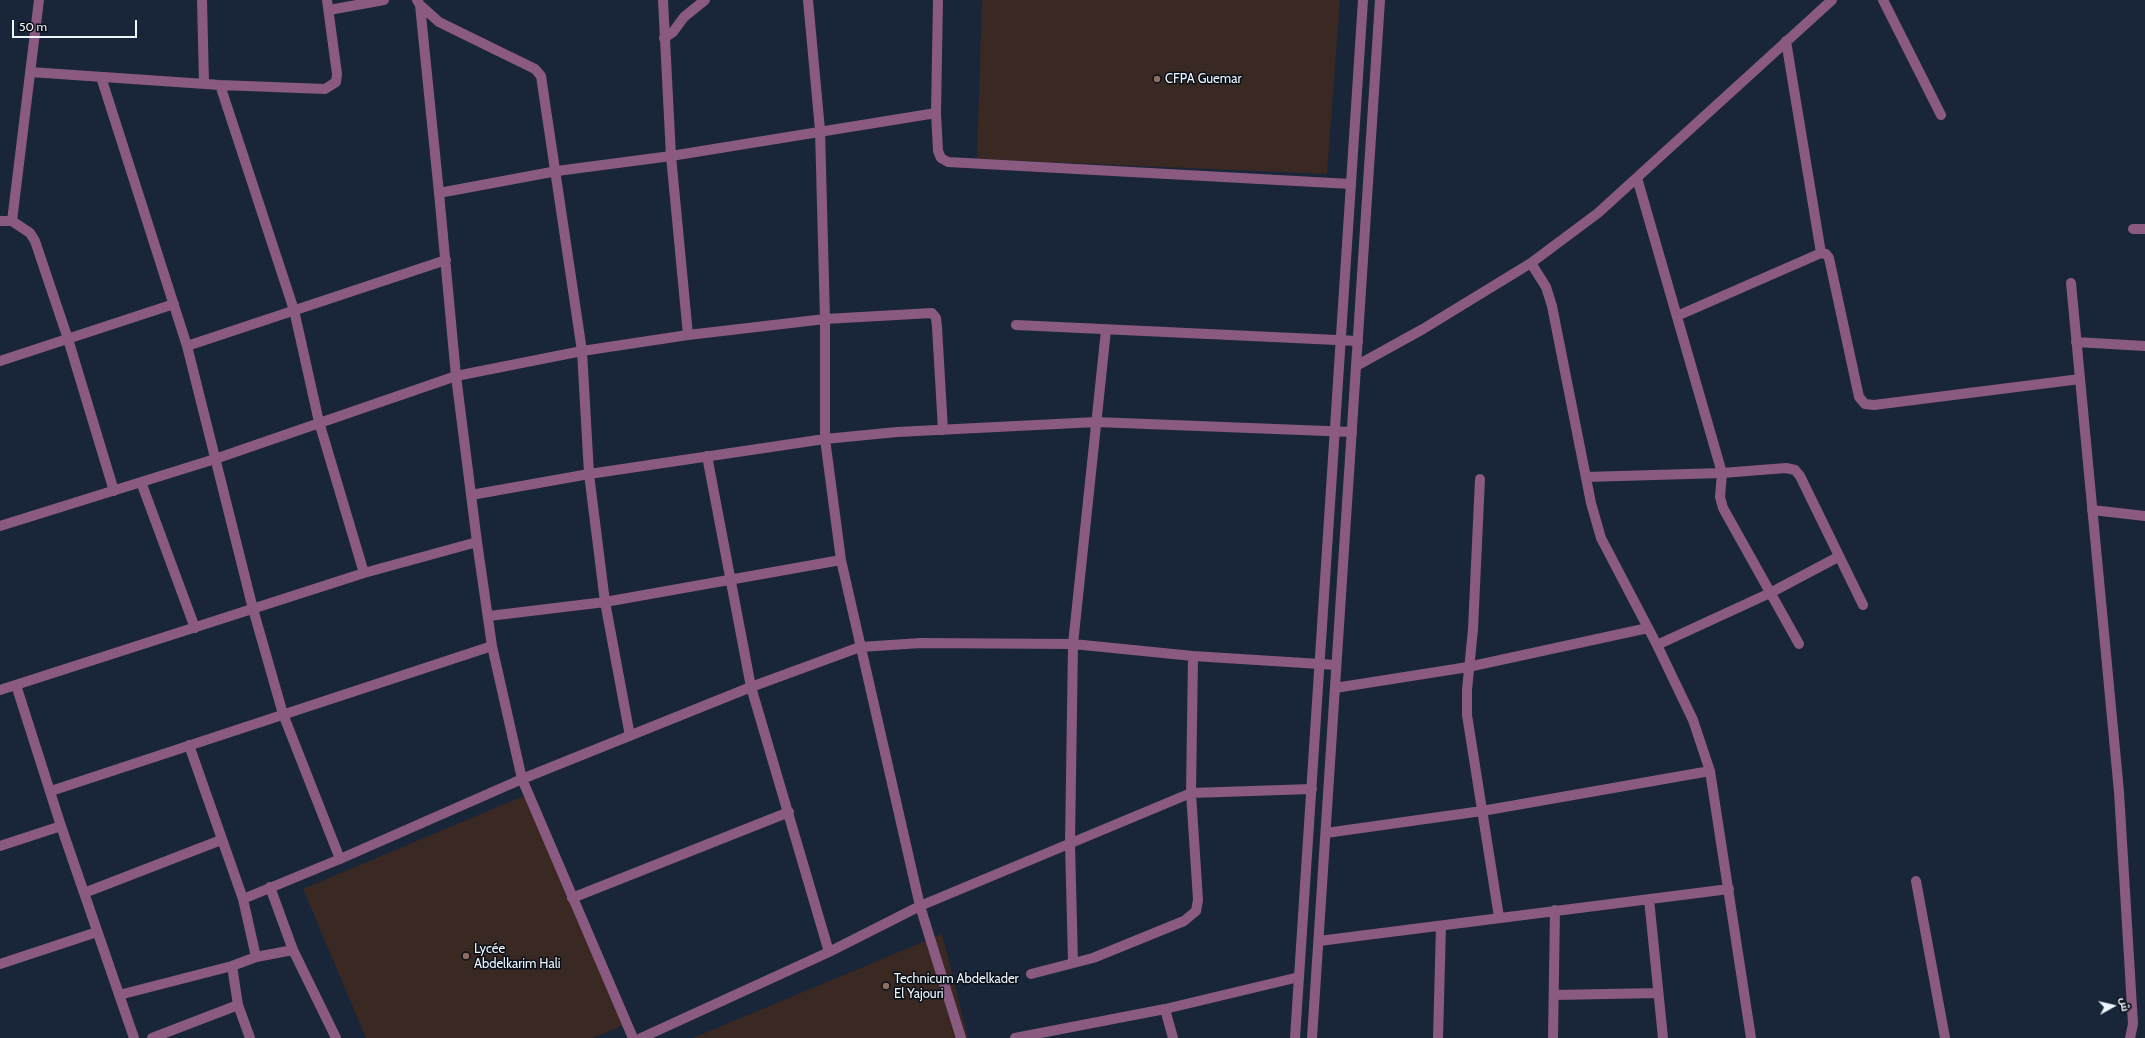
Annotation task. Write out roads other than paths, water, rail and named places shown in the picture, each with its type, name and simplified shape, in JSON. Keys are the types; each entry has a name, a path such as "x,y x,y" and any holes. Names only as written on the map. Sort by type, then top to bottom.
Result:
{"street":[{"path":"12,221 39,0"},
{"path":"202,0 204,83"},
{"path":"30,72 220,85 325,89 336,82 328,5 384,0"},
{"path":"663,0 671,156 688,336"},
{"path":"664,38 673,32 684,17 705,0"},
{"path":"808,0 820,130 825,319 825,439 841,560 920,906 961,1038"},
{"path":"938,0 936,113 938,151 941,158 948,162 1351,184"},
{"path":"1295,1038 1336,431 1363,0"},
{"path":"1312,1038 1380,0"},
{"path":"1356,366 1423,329 1532,263 1598,212 1637,178 1832,0"},
{"path":"1883,0 1941,115"},
{"path":"419,3 439,22 539,71 541,76 557,171 582,351 589,474 605,602 630,736"},
{"path":"419,3 440,193 456,376 492,646 522,779 633,1038"},
{"path":"1786,41 1821,252"},
{"path":"101,77 187,346 253,609 283,714 340,859"},
{"path":"220,85 294,310 319,422 364,573"},
{"path":"440,193 557,171 671,156 820,130 936,113"},
{"path":"1637,178 1722,473 1720,497 1723,508 1799,644"},
{"path":"0,221 12,221 30,233 36,241 68,339 114,490"},
{"path":"2133,229 2145,229"},
{"path":"1677,316 1821,252 1826,254 1829,258 1859,397 1865,404 1874,405 2080,378"},
{"path":"187,346 446,260"},
{"path":"1532,263 1546,287 1552,306 1595,521 1601,538 1658,646 1693,720 1710,771 1751,1038"},
{"path":"2071,283 2119,792 2133,1024 2130,1038"},
{"path":"0,361 174,304"},
{"path":"0,526 215,459 456,376 582,351 825,319 932,313 936,318 937,326 943,430"},
{"path":"1016,325 1358,341"},
{"path":"1073,963 1070,843 1073,644 1106,330"},
{"path":"2076,342 2145,346"},
{"path":"471,495 589,474 825,439 943,430 1096,422 1352,432"},
{"path":"707,456 732,579 751,687 829,952"},
{"path":"1586,477 1722,473 1786,468 1795,470 1800,476 1838,557 1863,605"},
{"path":"1480,479 1473,628 1468,667 1467,715 1499,917"},
{"path":"141,482 195,628"},
{"path":"2092,510 2145,516"},
{"path":"0,690 364,573 477,542"},
{"path":"1658,646 1770,593 1838,557"},
{"path":"489,616 605,602 841,560"},
{"path":"1335,688 1468,667 1648,628"},
{"path":"243,899 340,859 522,779 751,687 860,647 921,644 1073,644 1193,656 1336,665"},
{"path":"52,791 492,646"},
{"path":"1031,974 1093,958 1184,921 1196,911 1198,900 1191,792 1193,656"},
{"path":"16,685 52,791 61,826 134,1038"},
{"path":"189,745 221,840 243,899 256,958"},
{"path":"1326,832 1482,811 1710,771"},
{"path":"641,1038 829,952 920,906 1191,792 1312,789"},
{"path":"572,898 789,812"},
{"path":"0,846 61,826"},
{"path":"84,893 221,840"},
{"path":"1916,881 1944,1038"},
{"path":"270,887 293,950 336,1038"},
{"path":"1319,941 1729,889"},
{"path":"1649,899 1663,1038"},
{"path":"1553,1038 1555,910"},
{"path":"1438,1038 1442,926"},
{"path":"0,964 98,932"},
{"path":"119,995 232,966 256,958 293,950"},
{"path":"232,966 238,1005 250,1038"},
{"path":"1015,1038 1165,1009 1299,977"},
{"path":"1554,995 1658,992"},
{"path":"152,1038 238,1005"},
{"path":"1165,1009 1173,1038"}],"place":[{"name":"CFPA Guemar","path":"1157,79"},
{"name":"Lycée Abdelkarim Hali","path":"466,956"},
{"name":"Technicum Abdelkader El Yajouri","path":"886,986"}]}
